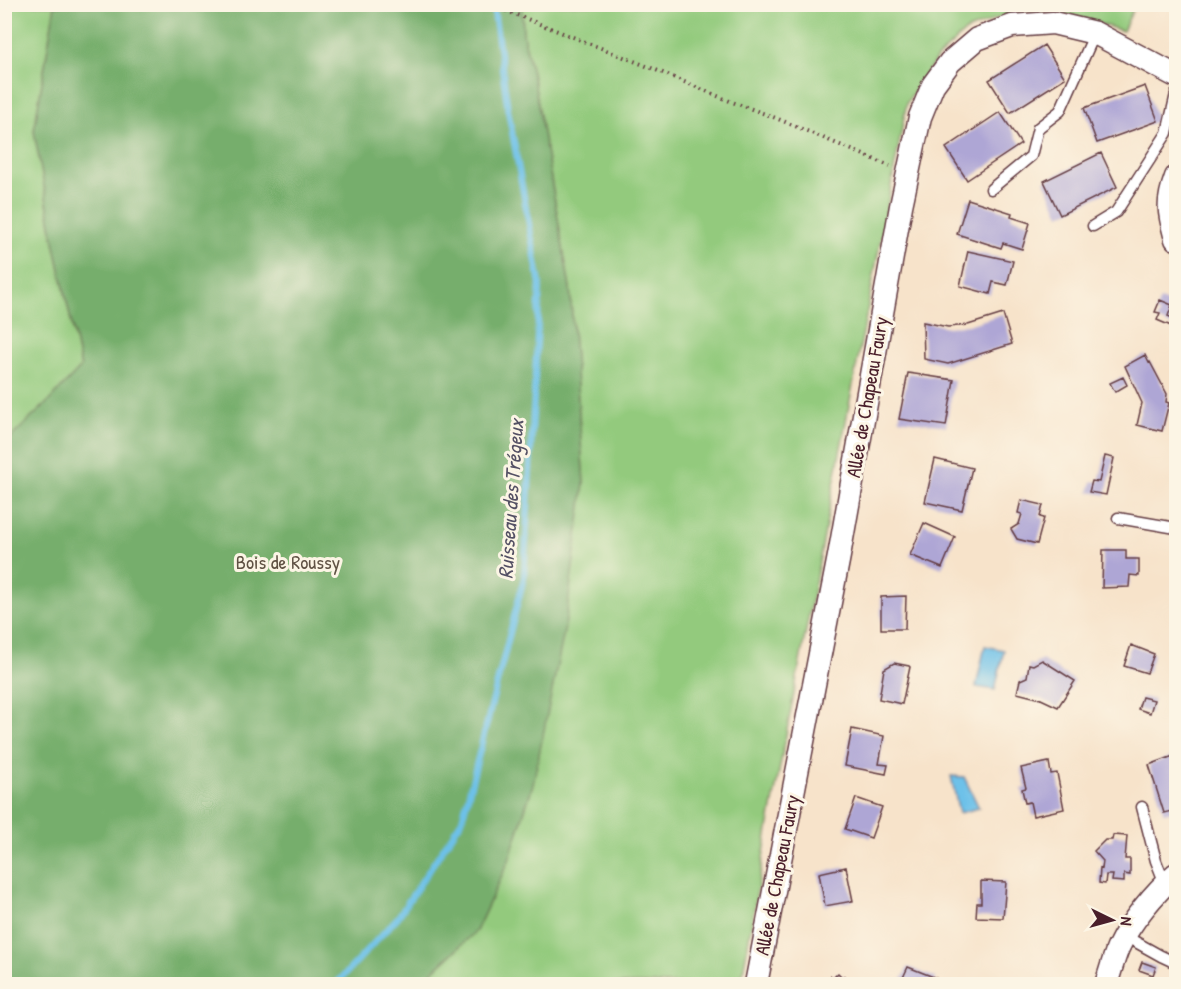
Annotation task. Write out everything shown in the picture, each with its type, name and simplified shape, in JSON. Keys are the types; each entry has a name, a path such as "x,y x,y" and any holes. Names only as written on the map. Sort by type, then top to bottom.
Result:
{"street":[{"name":"Allée de Chapeau Faury","path":"756,984 839,556 901,206 920,117 933,85 950,62 977,39 1012,26 1053,23 1095,33 1176,76"},
{"path":"1176,177 1168,204 1176,239"},
{"path":"1106,984 1125,936 1148,903 1170,879"}],"lane":[{"path":"991,189 1031,156 1038,128 1060,111 1095,33"},
{"path":"1093,226 1116,212 1167,133 1176,94"},
{"path":"1118,518 1176,528"},
{"path":"1142,807 1156,861 1170,879"},
{"path":"1125,936 1176,963"}],"path":[{"path":"489,4 908,173"}],"green space":[{"path":"5,5 55,5 34,131 81,368 5,443"},
{"name":"Bois de Roussy","path":"55,5 522,5 523,34 535,87 570,288 584,484 565,627 533,784 509,860 476,931 419,984 5,984 5,443 81,367 55,246 34,131"},
{"path":"522,5 1135,5 1123,31 1061,12 1016,11 966,31 937,58 907,102 769,824 741,984 419,984 476,931 509,860 533,784 584,484 570,288 535,87 523,34"}],"water":[{"path":"985,646 1004,650 995,690 976,687"},
{"path":"951,776 964,777 979,808 959,813"}],"building":[{"path":"1044,45 1065,78 1010,113 989,80"},
{"path":"1145,86 1158,121 1097,143 1084,108"},
{"path":"1000,112 1021,144 967,180 946,148"},
{"path":"1101,153 1117,187 1060,215 1044,181"},
{"path":"968,199 1012,213 1011,217 1030,223 1022,249 1003,243 1001,248 957,234"},
{"path":"968,251 1013,261 1007,285 993,282 990,294 960,286"},
{"path":"1160,300 1172,305 1168,316 1175,319 1171,326 1157,320 1160,313 1155,312"},
{"path":"1003,314 1012,344 948,364 924,359 923,322 948,327 968,325"},
{"path":"1145,355 1167,394 1166,402 1169,403 1162,431 1137,425 1142,403 1125,366"},
{"path":"908,373 954,380 946,426 899,419"},
{"path":"1123,377 1127,385 1115,392 1110,383"},
{"path":"1105,456 1114,458 1106,495 1089,492 1092,481 1099,482"},
{"path":"935,459 972,468 962,510 925,502"},
{"path":"1021,500 1043,505 1040,517 1044,518 1037,544 1017,539 1011,529 1019,524 1022,514 1018,513"},
{"path":"924,523 955,537 942,568 910,555"},
{"path":"1103,550 1126,550 1126,559 1139,559 1139,576 1130,575 1129,587 1102,588"},
{"path":"906,596 905,629 881,629 881,597"},
{"path":"1131,645 1154,654 1147,673 1124,666"},
{"path":"1042,660 1075,681 1058,707 1041,699 1017,693 1020,680 1027,677 1029,664 1033,665"},
{"path":"894,663 910,667 902,704 879,699 884,669"},
{"path":"1142,697 1154,700 1150,713 1138,709"},
{"path":"852,729 884,736 879,764 888,765 886,774 845,766"},
{"path":"1176,755 1176,805 1174,806 1176,810 1164,813 1149,765"},
{"path":"1049,762 1051,774 1057,773 1064,809 1033,816 1030,802 1025,803 1022,789 1026,788 1021,768"},
{"path":"856,798 882,807 871,838 845,829"},
{"path":"1113,835 1127,836 1125,859 1130,859 1130,875 1124,874 1124,882 1112,881 1113,875 1106,875 1105,884 1099,883 1103,861 1094,851 1105,840 1112,840"},
{"path":"846,867 853,901 825,906 819,873"},
{"path":"981,881 1006,882 1003,918 976,917 977,903 981,903"},
{"path":"1142,962 1156,967 1153,975 1139,970"},
{"path":"908,967 936,978 933,984 900,984"},
{"path":"838,973 847,980 860,981 860,984 822,984"}],"waterway":[{"name":"Ruisseau des Trégeux","path":"336,984 398,917 462,820 524,578 540,284 508,110 493,4"}]}
